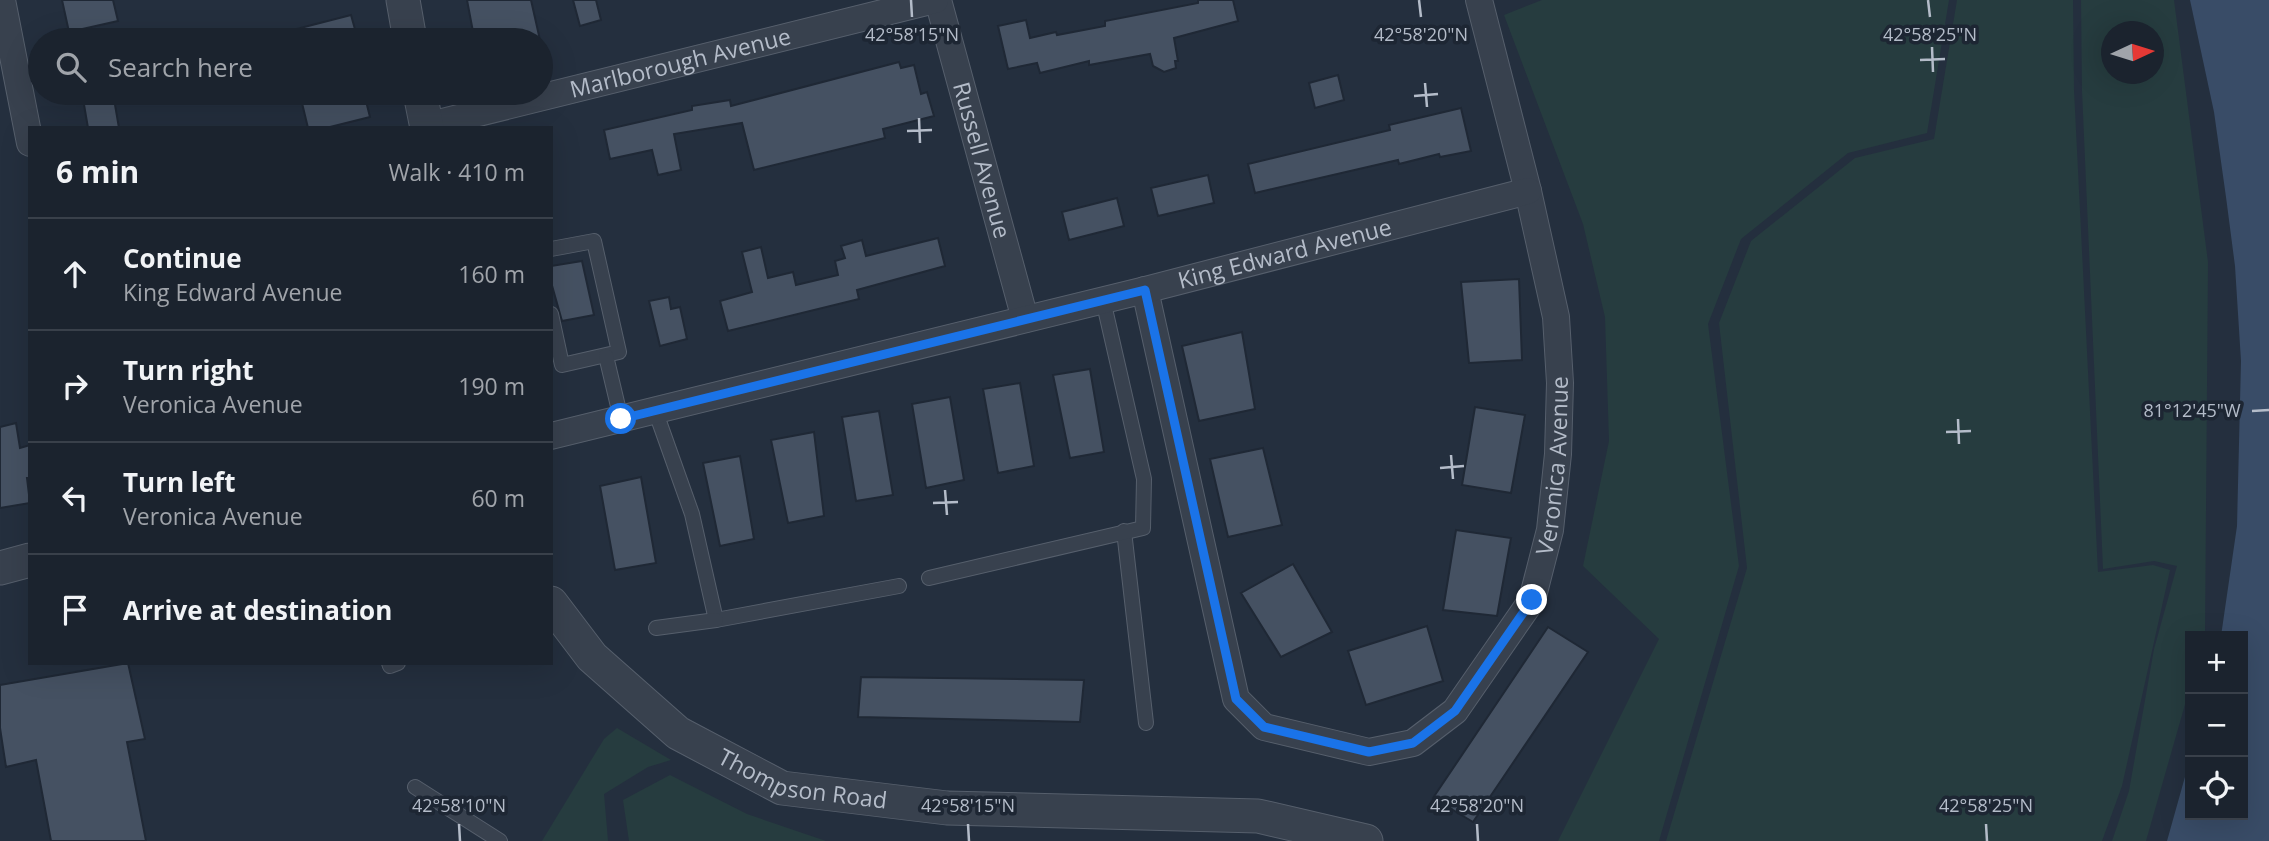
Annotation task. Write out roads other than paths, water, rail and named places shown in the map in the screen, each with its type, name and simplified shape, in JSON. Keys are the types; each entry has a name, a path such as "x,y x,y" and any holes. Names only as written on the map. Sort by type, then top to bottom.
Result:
{"street":[{"path":"2,0 28,133"},
{"path":"402,0 408,28"},
{"name":"Marlborough Avenue","path":"553,95 937,0"},
{"name":"Russell Avenue","path":"937,0 1025,319"},
{"name":"Veronica Avenue","path":"1145,290 1236,699 1264,727 1369,752 1413,743 1455,711 1532,600 1550,530 1558,454 1560,383 1556,317 1528,191 1479,0"},
{"path":"422,105 426,126"},
{"name":"Marlborough Avenue","path":"430,126 515,105"},
{"name":"King Edward Avenue","path":"553,436 1145,290 1528,191"},
{"path":"0,568 28,561"},
{"name":"Thompson Road","path":"553,605 592,657 678,733 782,788 947,808 1258,816 1366,841"}],"lane":[{"path":"553,249 594,241 619,352 557,366 555,343"},
{"path":"929,578 1143,528 1144,479 1103,300"},
{"path":"606,356 621,419"},
{"path":"655,410 692,514 716,620"},
{"path":"1124,531 1146,723"},
{"path":"656,628 716,620 899,586"},
{"path":"415,786 500,841"}],"water":[{"path":"2190,0 2269,0 2269,841 2167,841 2185,777 2185,820 2248,820 2248,631 2222,631 2237,526 2241,361 2235,266 2214,112"}]}
